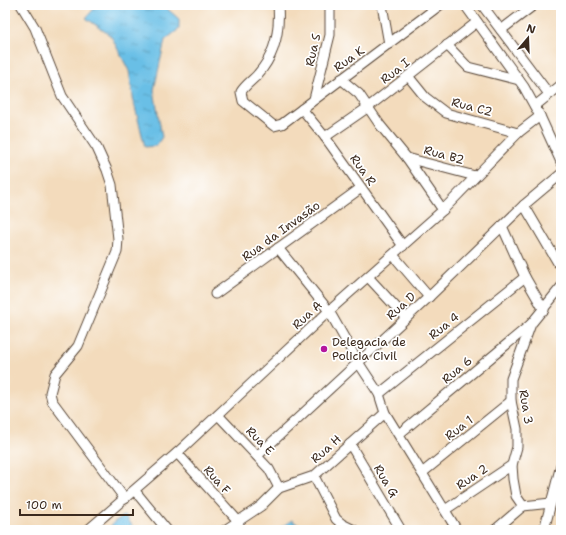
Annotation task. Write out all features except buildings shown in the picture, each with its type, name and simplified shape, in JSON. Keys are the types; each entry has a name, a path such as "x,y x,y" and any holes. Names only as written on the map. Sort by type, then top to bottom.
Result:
{"street":[{"path":"21,5 35,28 62,96 97,148 112,185 118,239 117,252 81,339 73,352 55,374 50,393 52,401 125,499"},
{"name":"Rua K","path":"278,5 279,19 274,48 267,63 241,92 243,101 270,124 278,126 440,5"},
{"name":"Rua S","path":"314,99 330,35 330,5"},
{"path":"382,5 389,44"},
{"path":"465,5 519,80 535,106 561,162"},
{"path":"482,5 549,94"},
{"path":"501,30 534,5"},
{"name":"Rua I","path":"325,137 367,108 477,22"},
{"path":"447,45 468,67 519,80"},
{"name":"Rua C2","path":"408,76 425,97 446,114 518,133"},
{"name":"Rua B2","path":"341,79 359,94 367,108 407,158 443,210"},
{"path":"535,106 561,85"},
{"name":"Rua R","path":"302,109 325,137 403,246"},
{"name":"Rua A","path":"88,530 178,454 329,311 369,278 443,210 518,133 540,116"},
{"name":"Rua B2","path":"407,158 475,176"},
{"name":"Rua D","path":"257,456 429,297 524,205 561,174"},
{"name":"Rua da Invasão","path":"215,294 362,188"},
{"path":"524,205 558,262 561,264"},
{"path":"502,226 525,277 544,310"},
{"path":"278,248 329,311 358,362 379,394 385,413 457,530"},
{"path":"393,255 429,297"},
{"name":"Rua 4","path":"379,394 525,277"},
{"path":"369,278 406,318"},
{"name":"Rua 3","path":"523,506 514,488 512,465 517,447 517,429 511,401 511,379 531,324 544,310 561,287"},
{"name":"Rua 6","path":"399,434 531,324"},
{"name":"Rua 1","path":"422,473 511,401"},
{"name":"Rua H","path":"239,522 261,506 279,488 314,476 385,413"},
{"name":"Rua E","path":"218,415 269,469 279,488"},
{"name":"Rua G","path":"350,444 401,530"},
{"name":"Rua F","path":"178,454 239,522"},
{"name":"Rua 2","path":"444,510 512,465"},
{"path":"544,530 561,465"},
{"path":"314,476 336,519 354,530"},
{"path":"135,491 167,530"},
{"path":"495,530 523,506 551,503"},
{"path":"225,530 239,522"}],"water":[{"path":"97,5 163,5 179,19 179,29 165,40 154,90 162,137 156,146 145,147 134,103 129,71 111,36 86,18"},
{"path":"125,515 135,530 108,530 114,522"},
{"path":"292,520 305,530 277,530"}],"place":[{"name":"Delegacia de Policia Civil","path":"324,349"}]}
